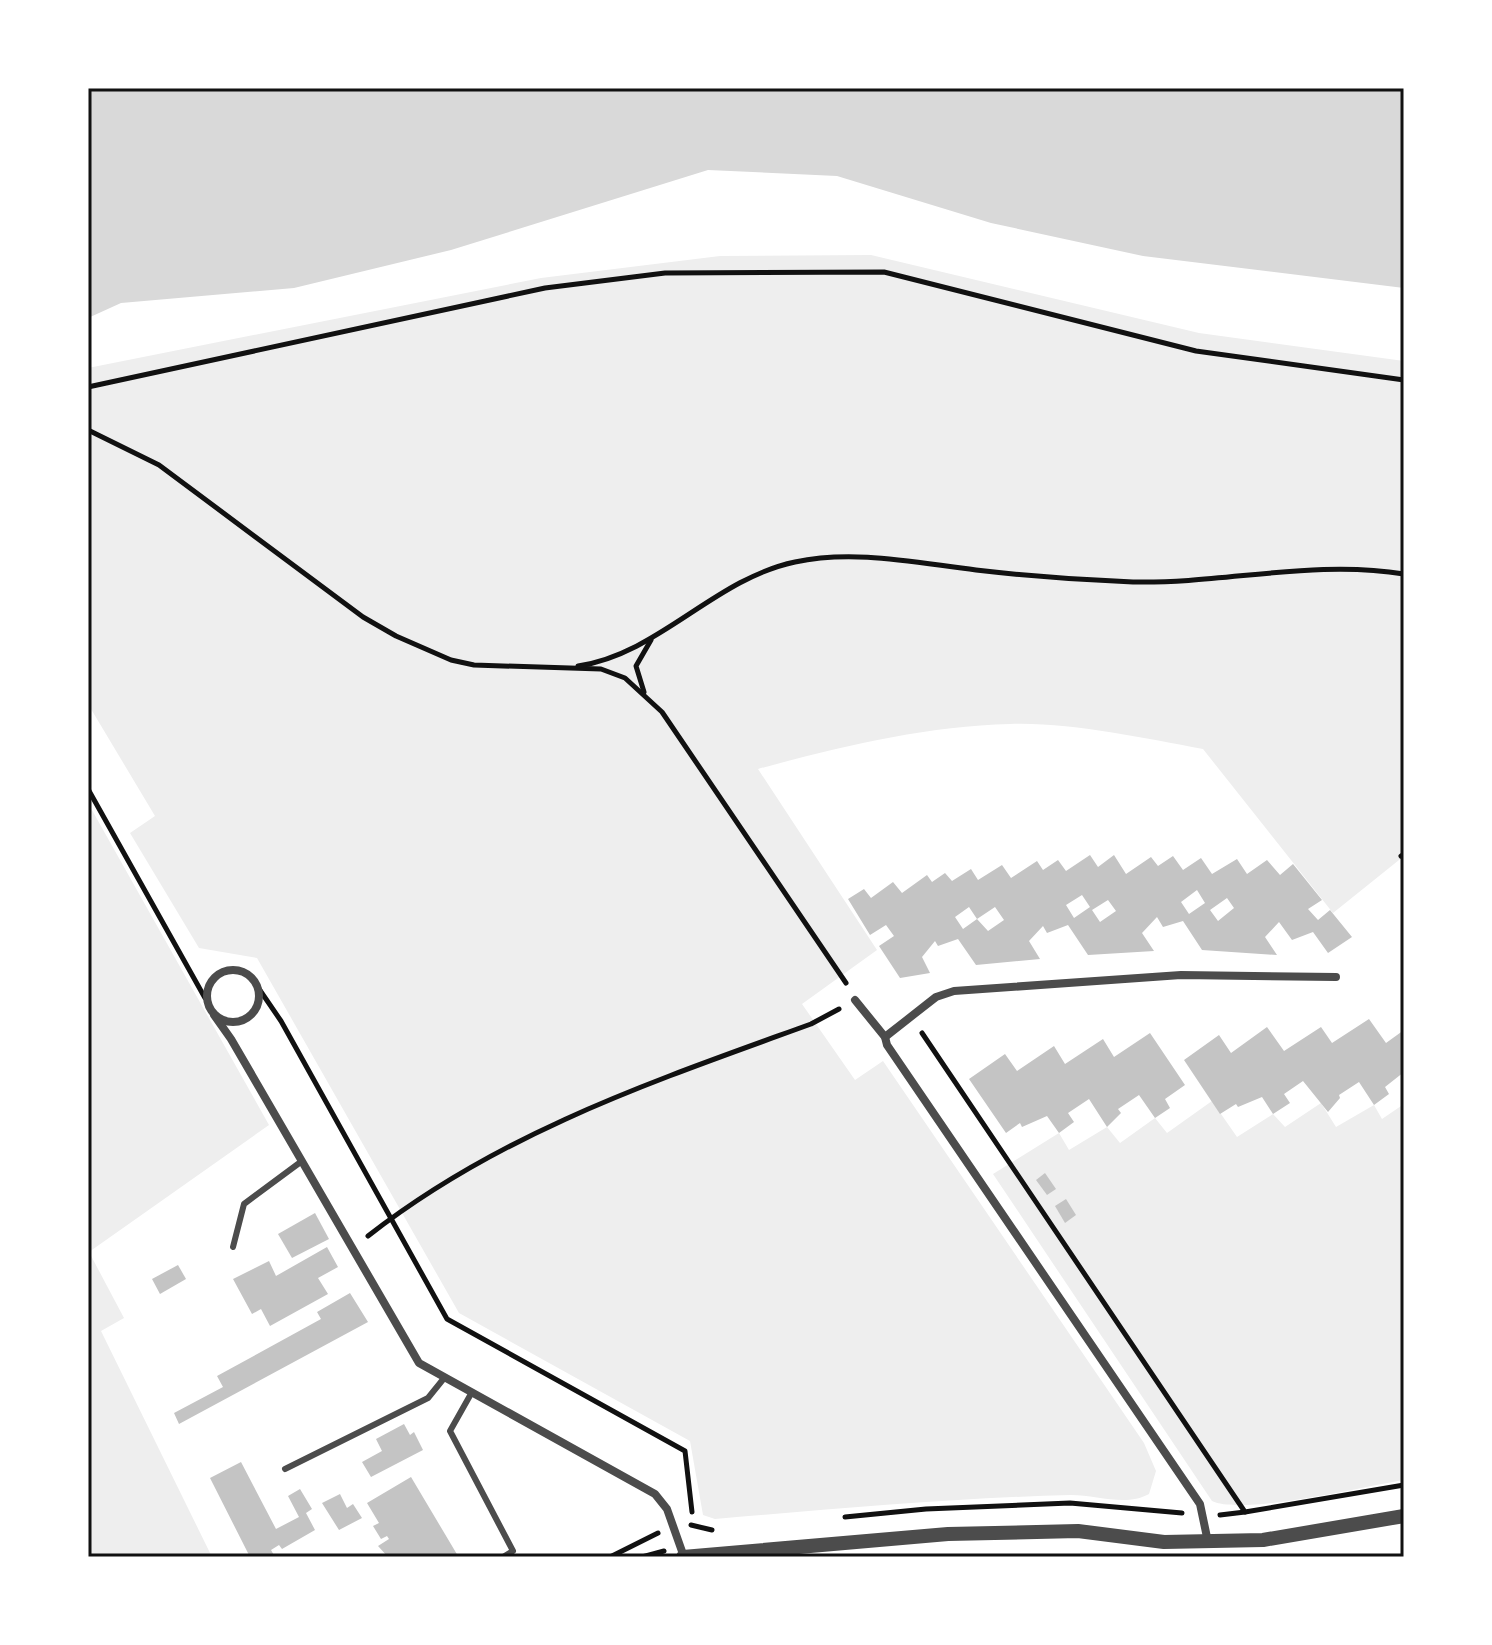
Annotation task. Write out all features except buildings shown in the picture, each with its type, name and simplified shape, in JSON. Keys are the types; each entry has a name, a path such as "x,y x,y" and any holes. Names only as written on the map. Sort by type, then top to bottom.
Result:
{"street":[{"path":"231,1039 238,1023 257,1007 255,983 242,972 225,971 210,982 206,999 419,1363 655,1494 667,1509 683,1557 948,1534 1078,1531 1164,1542 1263,1540 1404,1516"},
{"path":"885,1037 936,997 954,991 1181,975 1336,977"},
{"path":"855,1000 885,1037 893,1054 1200,1504 1208,1542"},
{"path":"214,1015 238,1023"}],"lane":[{"path":"233,1247 244,1204 302,1161"},
{"path":"285,1469 428,1398 445,1377"},
{"path":"472,1392 450,1431 513,1551 503,1557"}],"path":[{"path":"88,387 545,288 696,272 884,272 1196,351 1404,380"},
{"path":"88,430 159,465 363,617 410,643 474,665 601,669 625,678 644,692 662,712 830,957 855,1000 811,1024 603,1099 536,1131 417,1198 352,1248"},
{"path":"570,667 604,662 662,630 724,590 795,562 880,558 1020,575 1134,582 1212,580 1335,566 1404,574"},
{"path":"644,692 636,666 649,642 662,630"},
{"path":"88,789 206,999"},
{"path":"255,983 281,1021 447,1319 685,1451 696,1524 647,1536 610,1557"},
{"path":"911,1016 1245,1512 1404,1485"}],"shaded area":[{"path":"88,88 1404,88 1404,288 1143,256 991,223 837,176 708,170 451,250 294,288 121,303 88,318"},
{"path":"871,255 1199,333 1404,361 1404,856 1333,913 1203,749 1082,728 1010,724 914,733 758,769 877,950 802,1004 855,1080 883,1061 1144,1443 1156,1471 1149,1494 1131,1500 1071,1495 1026,1496 715,1519 703,1515 690,1441 459,1313 257,958 199,948 130,833 155,816 88,704 88,368 541,278 720,256"},
{"path":"88,803 269,1125 89,1252 124,1318 101,1331 212,1557 88,1557"},
{"path":"1212,1101 1237,1137 1273,1114 1285,1127 1321,1103 1336,1127 1374,1105 1382,1119 1404,1104 1404,1480 1276,1503 1228,1505 1212,1501 993,1174 1059,1133 1069,1150 1107,1127 1120,1143 1155,1118 1167,1133"}]}
